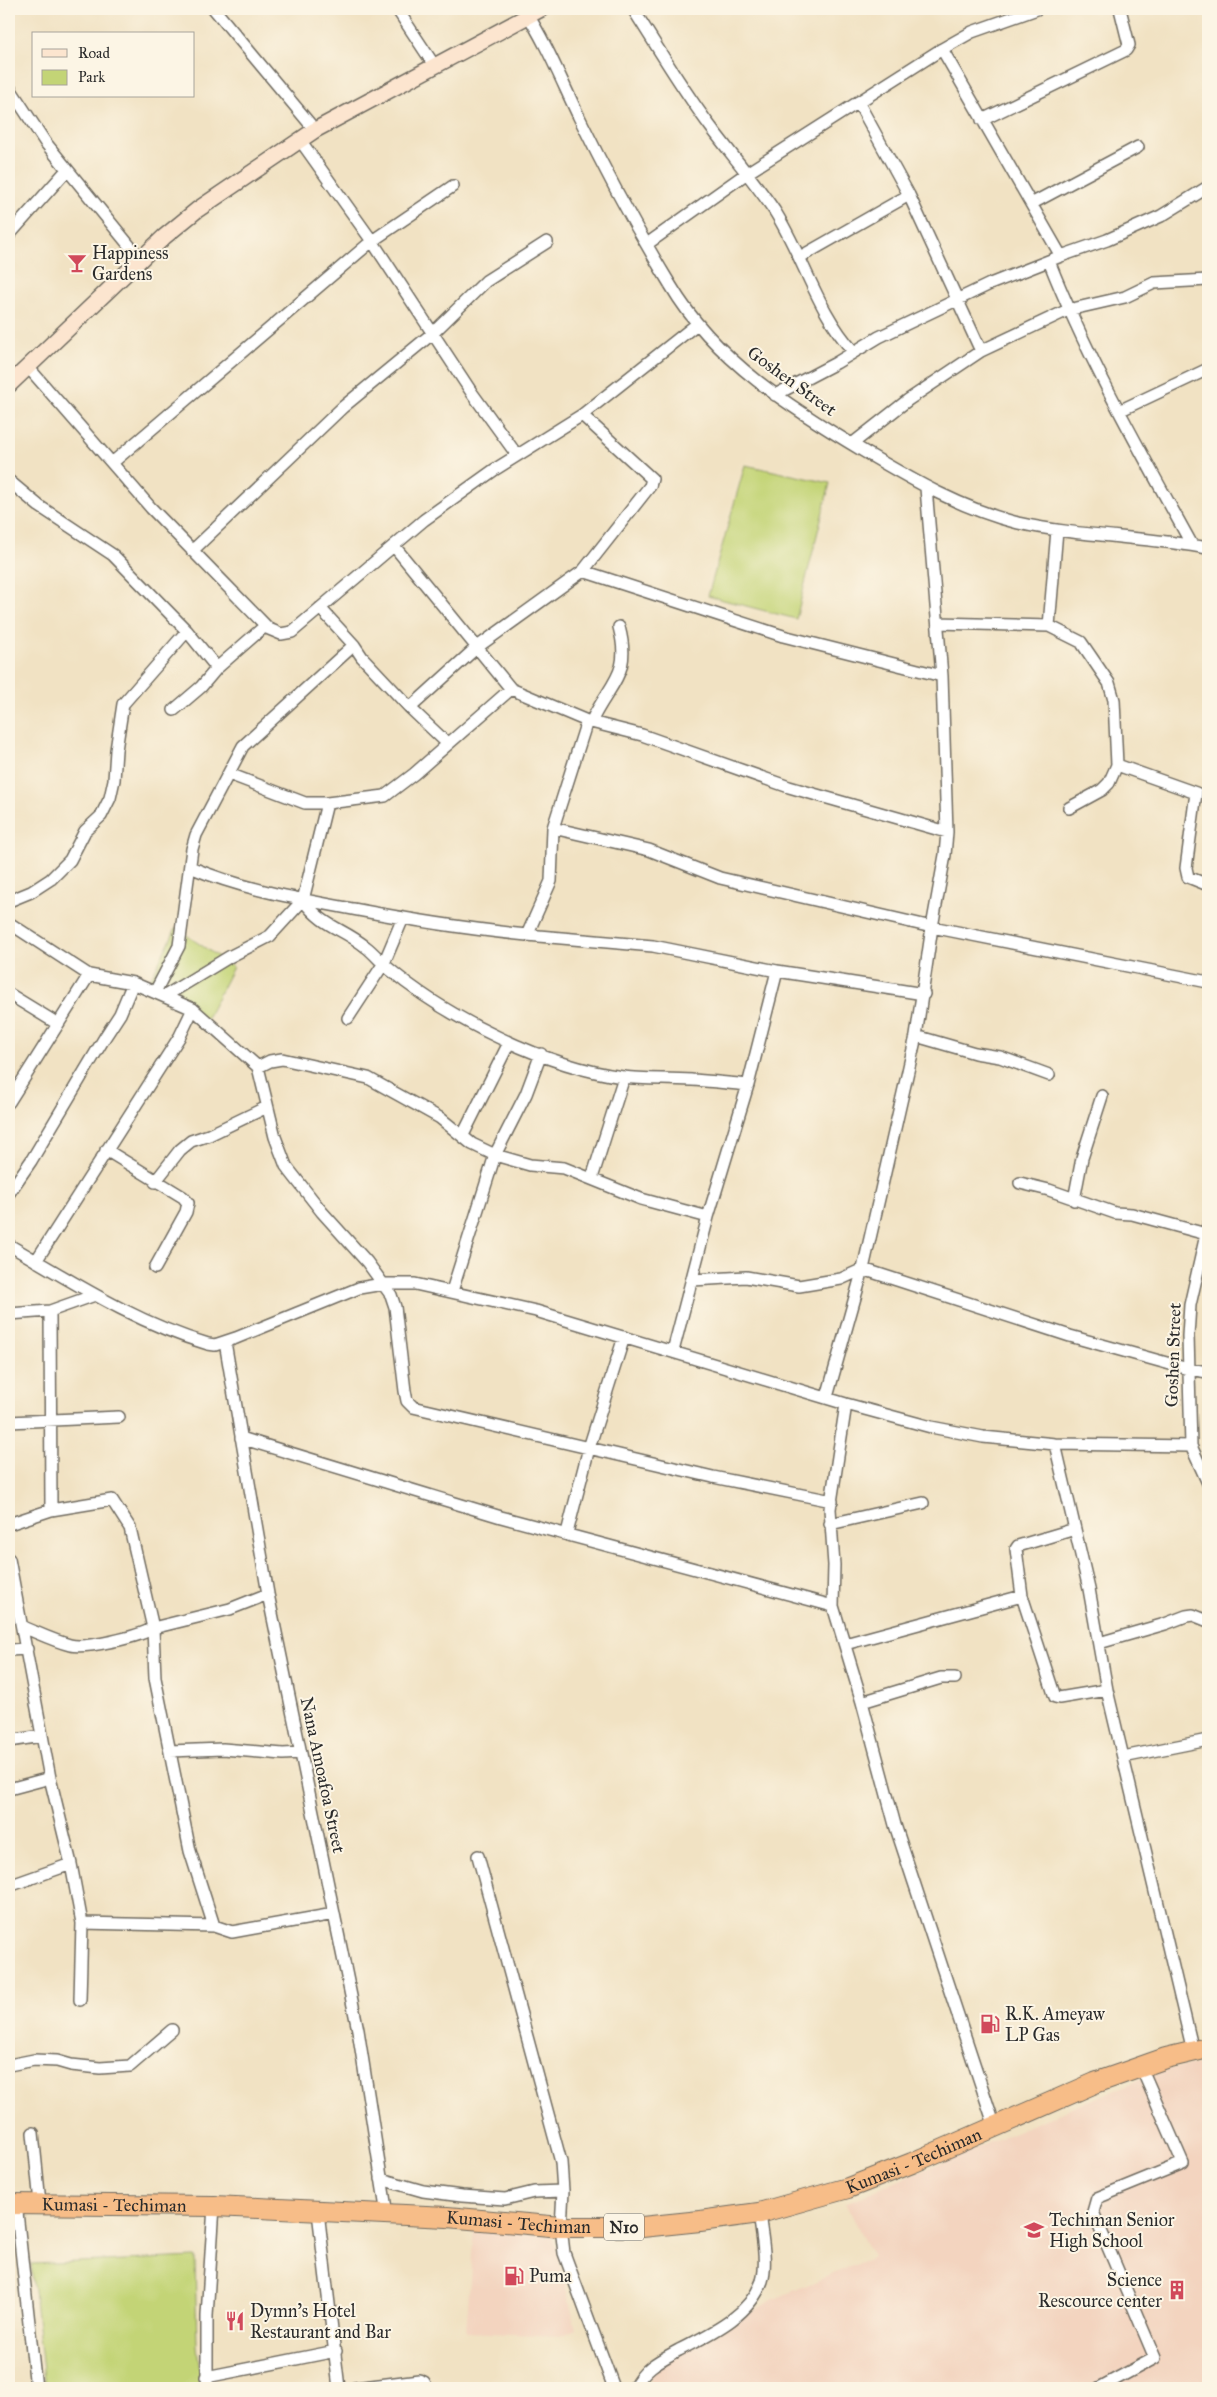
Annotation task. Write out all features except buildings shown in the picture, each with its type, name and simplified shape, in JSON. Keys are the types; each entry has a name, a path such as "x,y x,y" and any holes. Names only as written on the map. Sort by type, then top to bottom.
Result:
{"highway":[{"name":"Kumasi - Techiman","path":"12,2204 214,2206 447,2217 561,2227 642,2226 758,2213 824,2195 876,2178 1070,2093 1141,2067 1200,2049"}],"street":[{"path":"214,9 315,130"},
{"path":"397,9 434,65"},
{"path":"633,9 709,125 748,173 775,212 840,335 854,352"},
{"path":"647,244 748,173 942,49 972,32 1037,9"},
{"path":"982,120 1126,50 1129,45 1120,9"},
{"path":"9,385 179,224 315,130 531,11"},
{"name":"Goshen Street","path":"531,11 586,131 672,289 697,324 732,359 775,395 926,488 969,508 1017,522 1057,530 1208,548"},
{"path":"942,49 1061,256"},
{"path":"9,87 45,142 141,260"},
{"path":"858,102 909,195 981,351"},
{"path":"300,140 372,241 472,393 517,455"},
{"path":"1031,204 1138,147"},
{"path":"9,235 68,170"},
{"path":"112,463 372,241 453,186"},
{"path":"775,395 879,337 990,284 1107,240 1161,216 1208,187"},
{"path":"800,257 909,195"},
{"path":"192,551 343,408 433,333 486,281 547,242"},
{"path":"1049,261 1068,310 1119,410 1192,545"},
{"path":"852,444 908,400 981,351 1068,310 1125,297 1154,283 1208,280"},
{"path":"28,367 192,551 266,626 281,634 292,632 424,520 517,455 582,415 697,324"},
{"path":"1119,410 1208,369"},
{"path":"410,708 476,648 582,571 650,486 652,479 582,415"},
{"path":"9,481 39,506 113,555 187,631 217,668"},
{"path":"827,1397 862,1270 916,1036 945,855 942,676 926,488"},
{"path":"1049,626 1057,530"},
{"path":"394,546 511,689 589,721 642,735 788,787 946,832"},
{"path":"582,571 783,636 942,676"},
{"path":"320,608 354,645 362,657 410,708 448,744"},
{"path":"938,623 1049,626 1081,642 1109,683 1114,700 1117,765 1108,783 1102,790 1069,808"},
{"path":"174,710 200,687 217,668 266,626"},
{"path":"527,935 551,881 553,828 589,721 615,683 624,664 624,644 619,627"},
{"path":"9,902 31,892 51,879 70,860 85,831 101,816 110,798 114,780 116,750 123,704 187,631"},
{"path":"160,994 179,946 196,835 243,746 354,645"},
{"path":"229,774 305,803 327,803 384,796 511,689"},
{"path":"1117,765 1196,793 1186,868 1188,877 1208,885"},
{"path":"160,994 270,936 303,900 327,803"},
{"path":"553,828 649,850 720,878 932,927 1208,982"},
{"path":"190,866 266,892 403,918 527,935 653,946 777,972 924,994"},
{"path":"303,900 314,914 366,947 384,963 470,1023 509,1042 593,1072 624,1077 748,1085"},
{"path":"348,1018 384,963 403,918"},
{"path":"9,924 89,975 133,982 193,1010 258,1067 267,1107 286,1166 391,1295 395,1307 405,1391 407,1401 413,1406 712,1477 832,1500"},
{"path":"673,1351 708,1217 748,1085 777,972"},
{"path":"9,1102 89,975"},
{"path":"9,1193 31,1161 120,1014 133,982"},
{"path":"9,994 58,1024"},
{"path":"36,1261 180,1036 193,1010"},
{"path":"916,1036 975,1053 1000,1057 1049,1075"},
{"path":"463,1135 509,1042"},
{"path":"452,1291 495,1155 526,1094 540,1054"},
{"path":"258,1067 270,1061 282,1059 368,1078 411,1100 463,1135 472,1144 495,1155 530,1165 564,1168 641,1199 708,1217"},
{"path":"592,1178 624,1077"},
{"path":"1074,1200 1082,1158 1102,1096"},
{"path":"155,1182 180,1150 191,1141 209,1135 267,1107"},
{"path":"106,1150 155,1182 183,1197 188,1203 186,1212 155,1268"},
{"path":"1020,1183 1049,1190 1115,1213 1132,1214 1207,1230"},
{"name":"Goshen Street","path":"1207,1230 1190,1305 1188,1369 1191,1446 1208,1483"},
{"path":"9,1245 95,1296 142,1320 195,1340 215,1345 359,1288 382,1284 415,1284 536,1310 846,1404 954,1432 983,1437 1055,1444 1191,1446"},
{"path":"692,1280 746,1277 799,1286 841,1280 862,1270 1070,1336 1188,1369 1208,1372"},
{"path":"9,1314 50,1312 95,1296"},
{"path":"50,1312 51,1510"},
{"path":"567,1533 589,1448 624,1336"},
{"name":"Nana Amoafoa Street","path":"225,1342 268,1594 358,2030 387,2215"},
{"path":"846,1404 830,1524 834,1565 833,1606 862,1702 895,1825 994,2127"},
{"path":"9,1422 119,1417"},
{"path":"241,1438 501,1517 567,1533 833,1606"},
{"path":"1055,1444 1123,1757 1200,2049"},
{"path":"9,1524 51,1510 112,1500 130,1528 152,1628 155,1678 190,1852 214,1926"},
{"path":"830,1524 922,1503"},
{"path":"1075,1529 1018,1546 1016,1549 1022,1596 1055,1697 1059,1698 1107,1690"},
{"path":"9,1559 14,1613 23,1627 50,1778 71,1864 82,1923 80,2000"},
{"path":"23,1627 70,1646 82,1646 138,1634 152,1628 230,1609 268,1594"},
{"path":"845,1644 1022,1596"},
{"path":"1099,1643 1186,1616 1193,1615 1208,1621"},
{"path":"9,1650 27,1649"},
{"path":"862,1702 941,1678 955,1678"},
{"path":"9,1740 42,1736"},
{"path":"1123,1757 1208,1740"},
{"path":"170,1751 223,1749 283,1754 301,1753"},
{"path":"9,1789 50,1778"},
{"path":"478,1856 561,2162 563,2192 561,2227 564,2253 614,2388"},
{"path":"9,1886 71,1864"},
{"path":"82,1923 214,1926 232,1932 334,1914"},
{"path":"9,2065 34,2060 57,2061 71,2065 100,2068 130,2066 172,2030"},
{"path":"1099,2388 1155,2358 1093,2212 1097,2198 1183,2163 1141,2067"},
{"path":"34,2133 40,2203"},
{"path":"381,2179 423,2191 462,2196 505,2199 534,2192 563,2192"},
{"path":"12,2204 36,2388"},
{"path":"214,2206 207,2382 336,2351"},
{"path":"318,2212 339,2388"},
{"path":"634,2388 641,2375 657,2361 717,2331 734,2318 754,2295 762,2280 764,2250 758,2213"},
{"path":"355,2388 419,2380 424,2382 427,2388"}],"shaded area":[{"name":"Techiman Senior High School","path":"1208,2063 1208,2388 653,2388 649,2373 772,2300 873,2257 845,2203 1165,2069"},
{"path":"474,2227 553,2235 576,2329 560,2336 466,2332"}],"green space":[{"path":"745,465 830,483 796,619 708,596"},
{"path":"176,928 233,967 206,1020 148,984"},
{"path":"195,2257 197,2347 202,2388 45,2388 31,2264"}],"place":[{"name":"Happiness Gardens","path":"77,263"},
{"name":"R.K. Ameyaw LP Gas","path":"990,2024"},
{"name":"Techiman Senior High School","path":"1034,2230"},
{"name":"Puma","path":"514,2276"},
{"name":"Science Rescource center","path":"1177,2290"},
{"name":"Dymn's Hotel Restaurant and Bar","path":"235,2321"}]}
